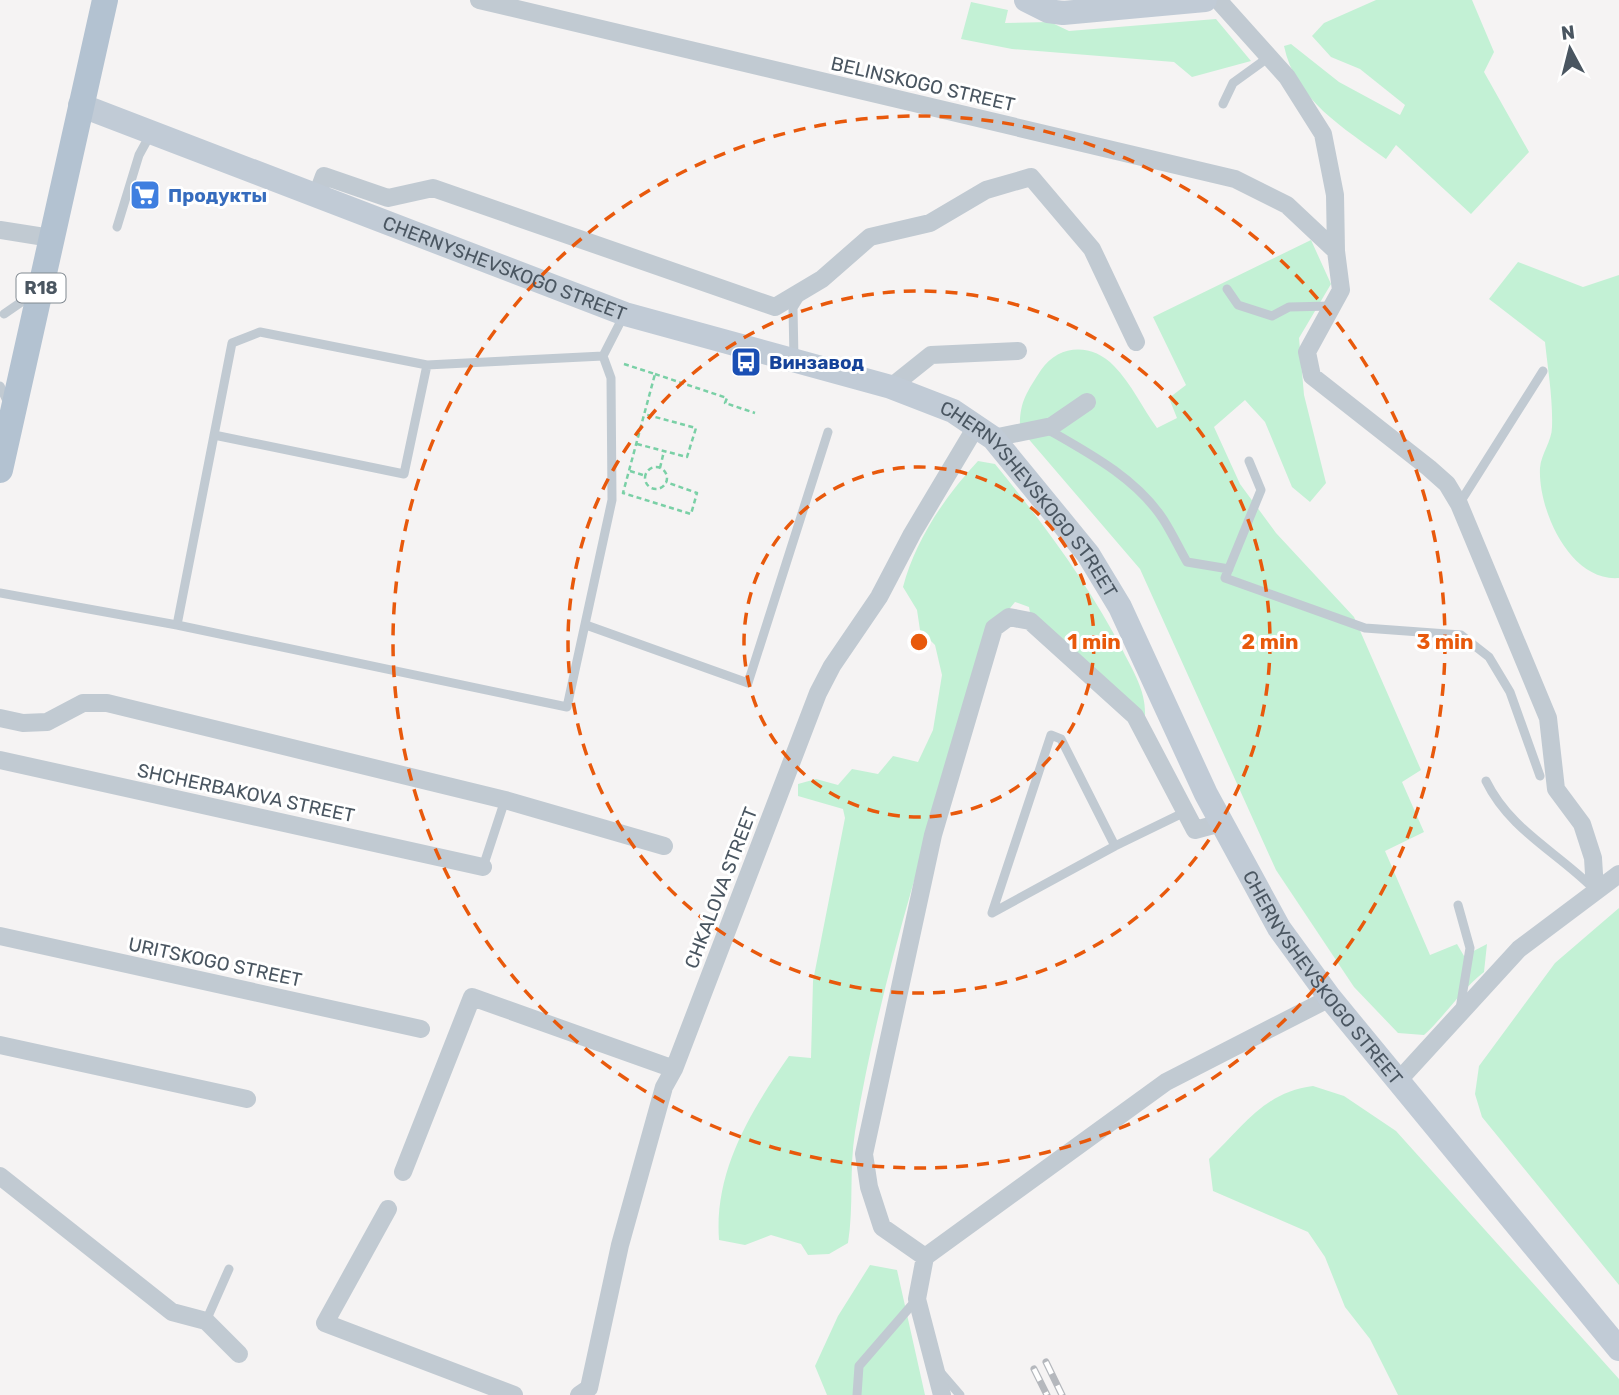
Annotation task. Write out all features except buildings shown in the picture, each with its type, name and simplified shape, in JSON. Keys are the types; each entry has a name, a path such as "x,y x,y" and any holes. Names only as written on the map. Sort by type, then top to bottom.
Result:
{"main road":[{"name":"R18","path":"0,470 105,0"},
{"path":"1026,0 1048,11 1063,13 1107,5 1205,0"},
{"name":"CHERNYSHEVSKOGO STREET","path":"80,105 625,314 925,398 985,431 1088,554 1107,582 1220,823 1279,928 1329,998 1619,1349"}],"street":[{"name":"BELINSKOGO STREET","path":"480,0 1235,179 1287,205 1336,251"},
{"path":"1218,0 1287,77 1322,134 1335,195 1336,251 1341,290 1307,352 1312,376 1429,468 1447,484 1459,504 1548,719 1556,789 1582,824 1592,858 1595,890"},
{"path":"317,195 324,176 388,198 433,188 775,307 822,279 870,237 930,223 986,190 1031,177 1092,249 1136,342"},
{"path":"0,230 51,237"},
{"path":"891,387 931,355 1018,351"},
{"path":"985,431 1045,428 1087,402"},
{"name":"CHKALOVA STREET","path":"586,1392 620,1245 664,1087 674,1069 818,692 879,597 912,534 985,431"},
{"path":"925,1257 882,1227 869,1187 864,1154 933,835 994,628 1009,617 1030,621 1135,716 1195,830 1220,823"},
{"path":"0,718 23,723 47,722 83,703 107,703 505,800 664,846"},
{"name":"SHCHERBAKOVA STREET","path":"0,761 483,867"},
{"path":"1399,1080 1519,949 1619,874"},
{"name":"URITSKOGO STREET","path":"0,936 421,1029"},
{"path":"403,1172 472,997 674,1069"},
{"path":"942,1395 917,1300 925,1257 1167,1083 1329,998"},
{"path":"0,1045 247,1099"},
{"path":"0,1176 172,1312 206,1321 239,1354"},
{"path":"388,1209 325,1323 514,1395"}],"lane":[{"path":"1223,104 1233,83 1269,57"},
{"path":"117,227 139,155 151,133"},
{"path":"4,313 40,289"},
{"path":"794,361 793,308 806,289"},
{"path":"1227,289 1238,305 1272,316 1289,307 1333,306"},
{"path":"0,593 177,625 567,707 612,500 611,378 603,356 625,314"},
{"path":"177,625 232,343 260,332 427,365 603,356"},
{"path":"214,435 404,474 427,365"},
{"path":"1459,504 1543,371"},
{"path":"0,386 12,412"},
{"path":"1045,428 1092,454 1140,492 1163,518 1187,562 1228,569"},
{"path":"586,625 748,683 828,432"},
{"path":"1248,461 1261,490 1225,578 1365,628 1461,635 1489,657 1510,692 1540,776"},
{"path":"1115,846 1061,738 1051,735 992,913 1115,846 1185,812"},
{"path":"1486,781 1497,805 1523,831 1570,865 1595,890"},
{"path":"483,867 505,800"},
{"path":"1458,905 1470,948 1459,1014"},
{"path":"206,1321 229,1269"},
{"path":"857,1395 859,1366 917,1300"},
{"path":"935,1366 960,1395"}],"path":[{"path":"624,364 727,398 725,403 755,412"},
{"path":"655,374 624,493 691,514 697,493 666,482 654,489 647,483 646,476 652,468 660,468 666,474 666,482"},
{"path":"637,443 687,457 696,428 644,414"},
{"path":"660,468 664,451"},
{"path":"630,471 646,476"}],"green space":[{"path":"1376,0 1472,0 1494,52 1484,72 1529,152 1471,214 1396,145 1386,159 1338,124 1310,97 1290,65 1284,46 1291,44 1339,82 1400,115 1405,105 1360,69 1331,57 1312,36 1324,23"},
{"path":"971,2 1008,10 1005,23 1050,22 1069,31 1216,19 1251,61 1192,77 1174,62 1012,49 961,39"},
{"path":"1311,240 1331,284 1299,338 1304,395 1326,483 1310,502 1292,487 1265,422 1245,400 1214,427 1240,484 1276,533 1354,617 1421,770 1402,782 1424,832 1385,851 1430,955 1457,944 1464,956 1487,944 1484,972 1424,1035 1398,1033 1354,987 1276,870 1140,569 1020,429 1025,398 1041,370 1057,355 1076,350 1096,353 1114,366 1157,428 1177,418 1169,398 1186,385 1153,317"},
{"path":"1518,262 1583,287 1619,275 1619,578 1601,576 1586,568 1572,556 1551,522 1541,485 1540,468 1552,432 1545,342 1489,299"},
{"path":"978,461 995,464 1080,578 1135,675 1144,698 1145,716 1135,716 1032,624 1029,607 1015,602 994,628 897,940 867,1067 855,1132 848,1243 829,1254 808,1255 801,1244 771,1235 745,1245 719,1240 722,1189 738,1142 749,1120 789,1056 811,1058 813,981 845,818 843,809 798,796 798,784 816,779 838,785 852,769 878,774 893,756 918,762 933,730 942,675 935,645 920,630 917,610 903,587 923,536 954,489"},
{"path":"1619,908 1619,1285 1482,1117 1475,1094 1479,1066 1555,963"},
{"path":"1313,1086 1344,1096 1396,1131 1619,1379 1619,1395 1398,1395 1370,1339 1345,1307 1325,1257 1308,1232 1213,1191 1209,1159 1268,1103 1281,1095"},
{"path":"870,1265 897,1270 925,1395 827,1395 815,1366 838,1316"}],"railway":[{"path":"1046,1362 1062,1395"},
{"path":"1034,1369 1047,1395"}],"place":[{"name":"Продукты","path":"145,195"},
{"name":"Винзавод","path":"746,362"}]}
